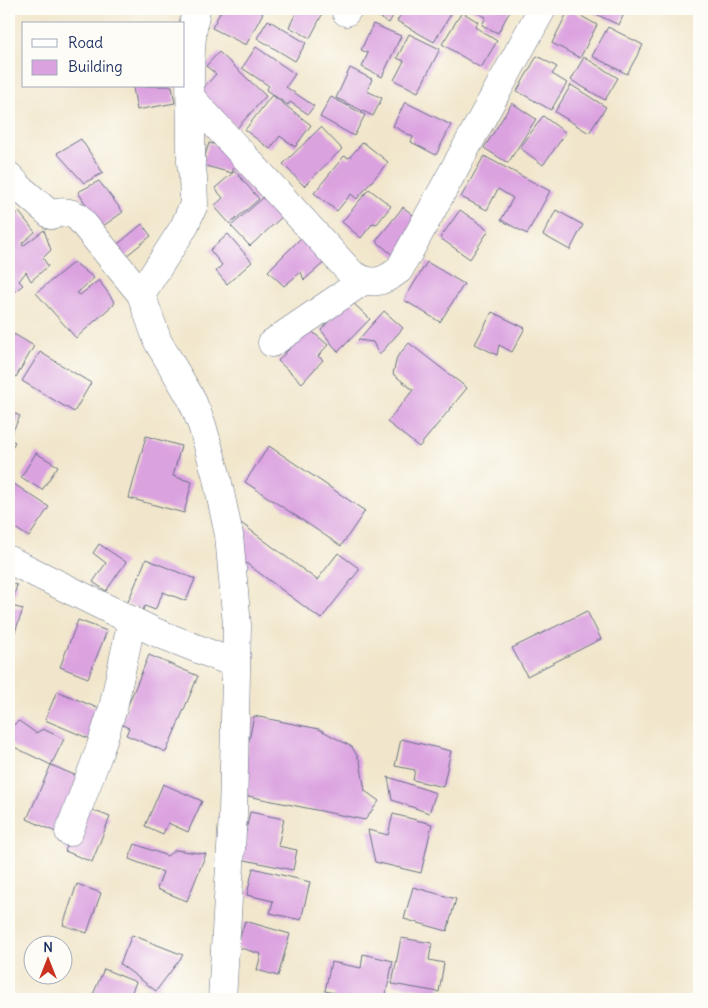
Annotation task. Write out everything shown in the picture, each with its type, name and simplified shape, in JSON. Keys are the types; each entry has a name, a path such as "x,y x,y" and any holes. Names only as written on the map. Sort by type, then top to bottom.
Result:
{"street":[{"path":"141,294 184,226 194,204 191,162 190,62 196,9"},
{"path":"191,98 352,274 363,281 376,282 388,278 399,270 542,9"},
{"path":"12,188 51,215 66,212 78,217 141,294 158,342 195,407 216,474 229,535 237,624 233,815 222,999"},
{"path":"272,343 363,281"},
{"path":"9,560 155,632 236,664"},
{"path":"69,832 99,752 113,708 132,620"}],"building":[{"path":"222,9 254,9 263,13 246,45 212,28"},
{"path":"298,9 325,9 310,38 289,27"},
{"path":"365,9 397,9 389,23"},
{"path":"404,9 454,9 434,42 397,21"},
{"path":"469,9 511,9 498,33 482,25 486,17"},
{"path":"569,9 597,25 580,58 552,43"},
{"path":"585,9 626,9 619,25"},
{"path":"462,12 478,22 475,27 497,41 481,68 442,44"},
{"path":"268,20 306,43 295,61 257,38"},
{"path":"373,24 401,36 382,77 362,67 368,53 361,50"},
{"path":"608,27 643,45 627,74 592,56"},
{"path":"409,34 440,49 418,92 394,80 404,61 397,58"},
{"path":"256,47 295,74 286,87 314,106 308,114 290,102 288,105 266,90 269,86 242,68"},
{"path":"219,52 266,96 237,128 199,93 216,74 206,66"},
{"path":"537,56 557,67 552,74 567,83 551,110 517,91"},
{"path":"584,57 618,78 605,100 571,80"},
{"path":"350,68 372,79 367,91 382,98 373,116 336,98"},
{"path":"571,85 606,107 589,133 555,112"},
{"path":"133,88 172,88 175,103 137,110"},
{"path":"272,95 311,125 295,147 280,136 270,149 245,130"},
{"path":"331,97 365,115 354,136 320,117"},
{"path":"405,102 451,125 436,155 411,142 413,137 393,126"},
{"path":"512,103 536,119 508,163 484,148"},
{"path":"543,116 566,133 543,165 520,148"},
{"path":"321,127 342,149 304,186 283,164"},
{"path":"81,139 103,173 84,183 57,153"},
{"path":"363,142 388,162 357,199 351,194 337,211 314,193 344,156 349,158"},
{"path":"209,143 239,151 232,173 202,165"},
{"path":"484,156 550,191 527,234 501,220 513,198 498,189 487,210 461,197"},
{"path":"235,171 259,199 230,224 214,206 223,198 215,188"},
{"path":"99,181 123,212 96,231 91,213 78,192"},
{"path":"369,189 391,206 377,224 373,223 361,238 342,222"},
{"path":"265,196 283,216 250,246 231,226"},
{"path":"403,207 423,223 395,257 376,241"},
{"path":"460,210 489,230 470,259 440,238"},
{"path":"556,210 583,225 570,250 543,235"},
{"path":"19,212 35,232 22,243 23,246 44,230 51,250 43,258 48,266 31,281 26,272 19,281 23,285 9,296 9,259 12,256 9,258 9,220"},
{"path":"142,224 151,236 121,260 112,249"},
{"path":"228,234 252,262 227,284 216,271 222,265 210,250"},
{"path":"302,237 326,261 304,280 301,272 284,286 268,271"},
{"path":"74,262 94,278 77,293 80,295 99,280 115,303 76,338 36,293"},
{"path":"427,262 464,284 440,322 404,300"},
{"path":"349,299 370,319 338,352 321,330"},
{"path":"384,311 403,328 379,355 373,342 358,340"},
{"path":"492,312 525,328 512,352 499,345 497,355 475,344"},
{"path":"308,328 328,345 318,356 323,360 302,383 278,361"},
{"path":"14,334 34,346 16,377 9,373 9,342"},
{"path":"409,343 467,388 419,447 387,422 413,390 393,374 397,357"},
{"path":"40,352 91,383 74,412 22,381"},
{"path":"9,411 20,416 9,439"},
{"path":"146,436 181,446 173,476 192,482 184,513 129,498"},
{"path":"9,439 15,442 9,453"},
{"path":"269,446 365,511 341,546 245,482"},
{"path":"36,453 58,466 42,490 21,477"},
{"path":"14,484 49,507 29,537 9,524 9,493"},
{"path":"241,523 317,580 338,553 360,569 321,619 242,560"},
{"path":"99,544 126,562 106,591 93,582 106,563 93,553"},
{"path":"146,559 195,579 186,601 163,592 155,610 145,606 143,610 127,604"},
{"path":"9,583 17,585 11,606 23,609 15,632 9,630"},
{"path":"587,611 601,639 527,676 512,648"},
{"path":"78,620 107,631 88,678 60,667"},
{"path":"149,655 198,676 166,752 126,735 129,728 120,724"},
{"path":"57,691 102,710 90,739 45,720"},
{"path":"254,716 319,729 352,747 360,761 365,791 379,801 365,820 238,794"},
{"path":"19,721 36,733 43,729 64,739 51,765 14,747 9,740 9,728"},
{"path":"401,739 451,751 443,787 413,780 415,770 395,766"},
{"path":"51,765 84,779 60,834 27,819"},
{"path":"388,777 436,793 429,813 392,800"},
{"path":"163,784 202,801 188,832 168,823 163,834 145,826"},
{"path":"82,806 110,817 92,862 65,851"},
{"path":"250,812 284,819 278,846 297,850 293,870 240,859"},
{"path":"393,814 432,824 421,873 375,862 368,830 388,835"},
{"path":"135,844 167,856 175,850 206,854 187,901 157,889 163,872 129,859"},
{"path":"253,868 310,882 301,920 270,913 273,901 247,895"},
{"path":"77,884 101,893 87,933 63,925"},
{"path":"413,887 456,899 447,931 404,919"},
{"path":"245,921 290,934 278,976 257,970 261,954 237,947"},
{"path":"132,935 183,955 156,991 120,964"},
{"path":"401,938 432,943 429,960 444,963 439,992 392,984"},
{"path":"363,954 393,961 385,999 334,999 335,993 325,991 331,962 361,968"},
{"path":"104,969 136,982 129,999 91,999"},
{"path":"147,993 163,999 145,999"}]}
